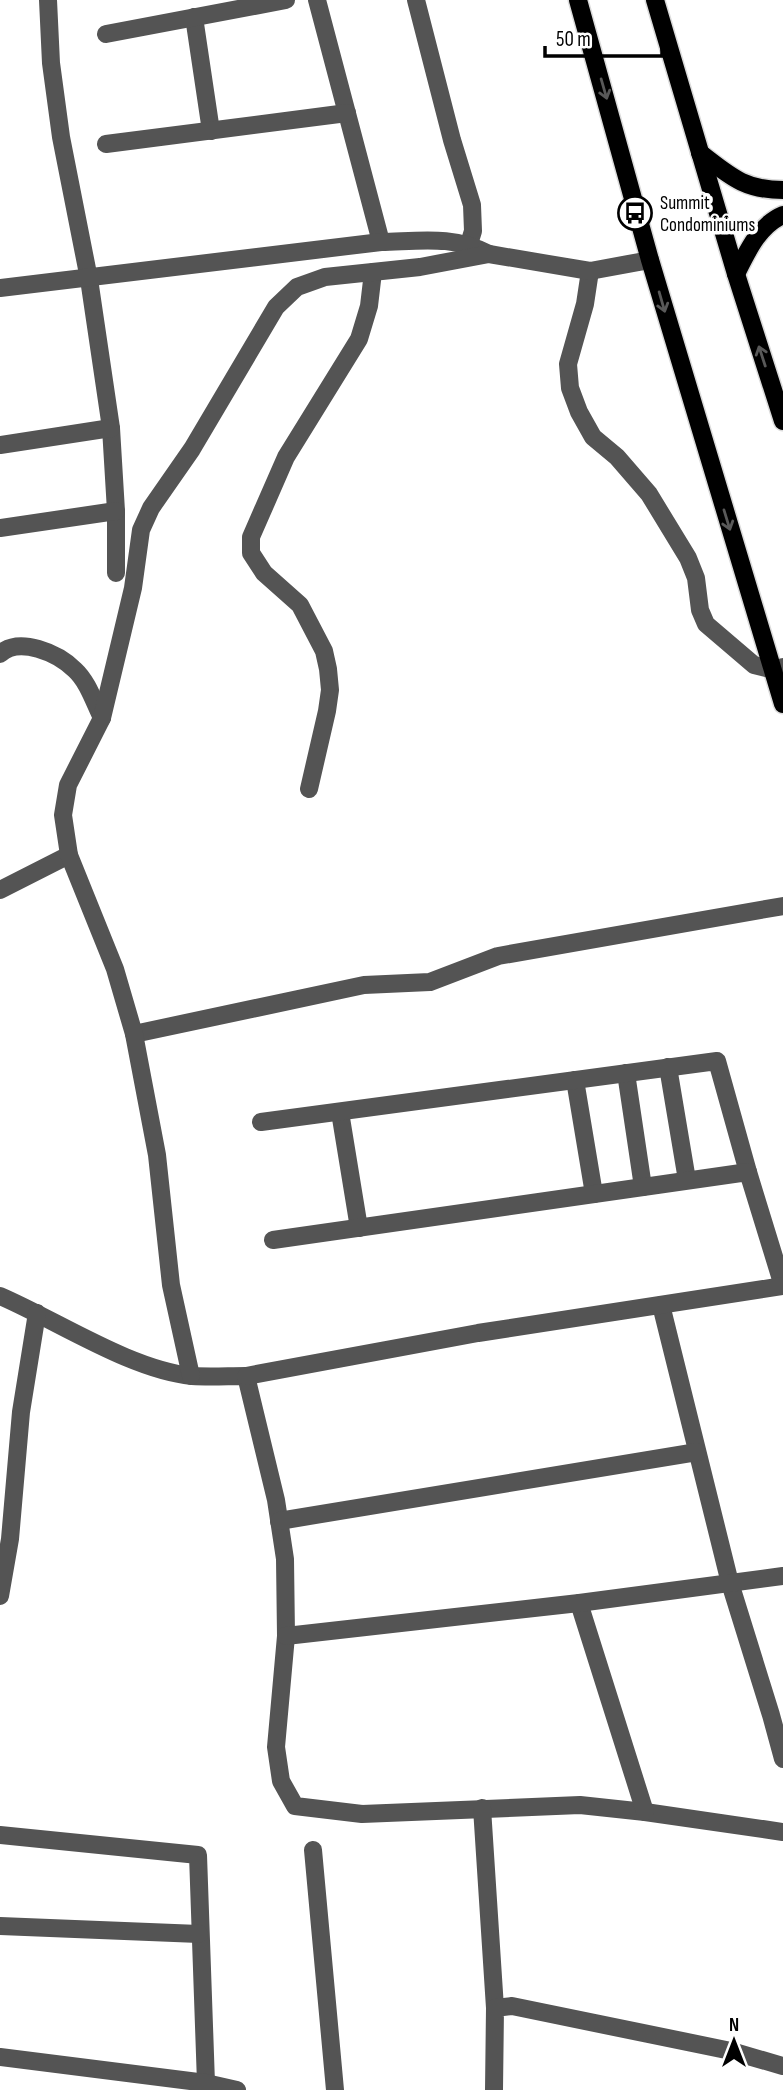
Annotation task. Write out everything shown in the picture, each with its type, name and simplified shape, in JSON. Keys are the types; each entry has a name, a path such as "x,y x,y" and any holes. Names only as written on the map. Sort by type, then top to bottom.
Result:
{"main road":[{"path":"578,0 650,260 778,668 783,704"},
{"path":"655,0 736,274 783,421"},
{"path":"700,153 741,182 761,190 783,190"},
{"path":"736,274 751,244 768,224 783,215"}],"street":[{"path":"48,0 51,63 61,137 89,279 111,428 116,511 116,573"},
{"path":"106,34 194,18 227,6 286,0"},
{"path":"317,0 382,242"},
{"path":"416,0 452,140 472,205 473,231 469,244"},
{"path":"194,18 211,131"},
{"path":"106,144 347,113"},
{"path":"0,288 382,242 439,240 469,244 489,254 590,271 650,260"},
{"path":"191,1376 171,1285 157,1155 134,1034 115,969 69,855 63,815 68,785 102,718 133,588 141,530 151,508 192,449 276,307 297,287 325,277 420,267 489,254"},
{"path":"590,271 585,304 568,364 569,388 579,412 593,437 617,457 649,494 688,558 696,578 700,610 706,624 754,665 778,668"},
{"path":"309,789 330,690 324,651 300,605 264,573 251,554 251,537 286,457 359,339 369,306 373,272"},
{"path":"0,444 111,428"},
{"path":"0,528 116,511"},
{"path":"0,654 7,647 20,646 43,651 63,661 75,670 87,686 102,718"},
{"path":"0,890 69,855"},
{"path":"134,1034 364,985 430,982 498,956 783,906"},
{"path":"0,1296 131,1360 191,1376 246,1376 478,1333 783,1286 717,1060 261,1122"},
{"path":"668,1067 687,1180"},
{"path":"626,1073 643,1187"},
{"path":"575,1080 594,1194"},
{"path":"340,1112 359,1228"},
{"path":"273,1240 748,1172"},
{"path":"661,1305 730,1583 783,1759"},
{"path":"0,1596 9,1539 21,1412 37,1312"},
{"path":"246,1376 285,1559 286,1636 276,1747 281,1781 295,1806 362,1814 580,1805 783,1832"},
{"path":"279,1521 697,1452"},
{"path":"286,1636 579,1603 783,1576"},
{"path":"579,1603 645,1812"},
{"path":"482,1808 495,2008 494,2090"},
{"path":"0,1835 198,1855 197,2085"},
{"path":"313,1850 335,2090"},
{"path":"0,1926 199,1934"},
{"path":"495,2008 512,2006 731,2052 783,2066"},
{"path":"0,2057 237,2090"}],"place":[{"name":"Summit Condominiums","path":"635,213"}]}
